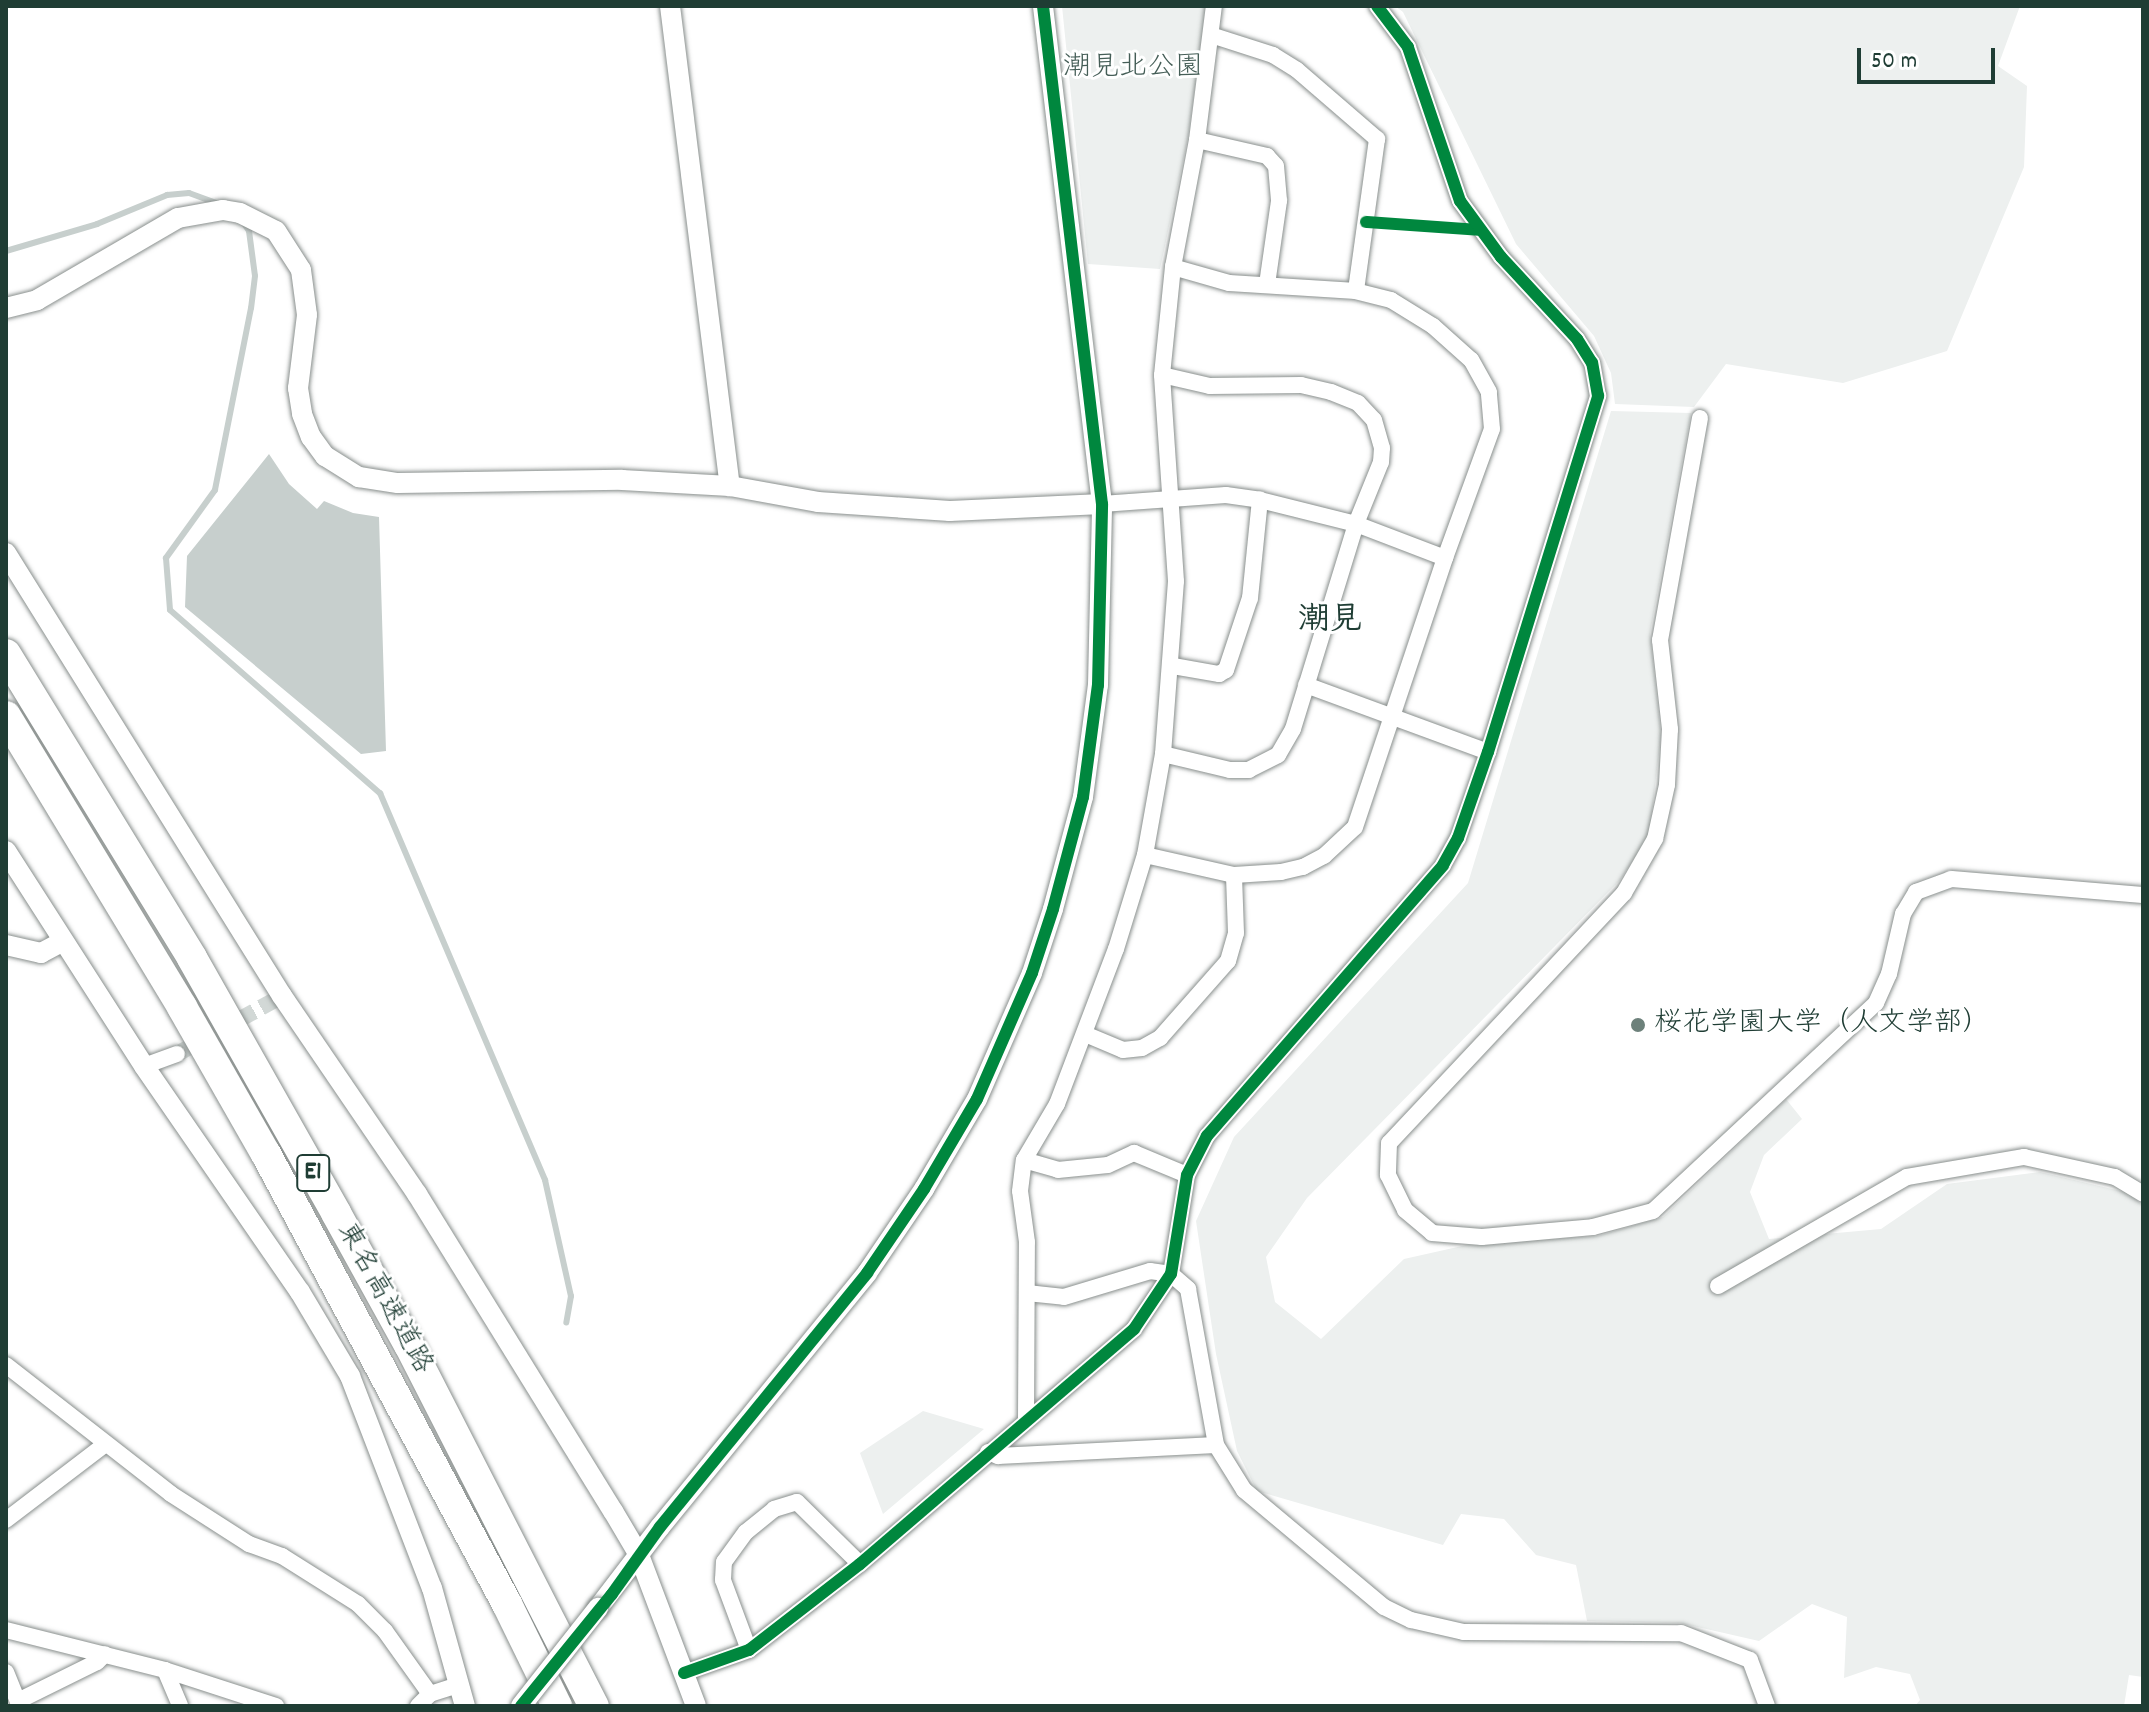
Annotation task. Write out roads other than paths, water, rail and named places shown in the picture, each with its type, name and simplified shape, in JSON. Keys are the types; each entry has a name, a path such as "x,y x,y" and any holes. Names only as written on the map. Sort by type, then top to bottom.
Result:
{"highway":[{"name":"東名高速道路","path":"6,654 192,958 343,1226 501,1522 594,1706"},
{"name":"東名高速道路","path":"6,716 182,1007 274,1168 500,1590 557,1706"}],"street":[{"path":"670,6 730,486"},
{"path":"521,1706 867,1273 967,1119 1010,1025 1053,909 1083,797 1098,685 1102,504 1043,6"},
{"path":"1026,1419 1027,1293 1020,1191 1024,1160 1057,1104 1085,1034 1145,855 1163,754 1173,666 1176,581 1162,375 1173,267 1197,140 1214,6"},
{"path":"684,1673 749,1650 860,1564 1134,1329 1171,1274 1187,1175 1207,1136 1443,865 1458,838 1488,752 1598,396 1597,381 1592,363 1577,339 1501,257 1460,201 1449,178 1408,47 1377,6"},
{"path":"1211,35 1273,55 1297,70 1377,139 1356,291"},
{"path":"1197,140 1267,156 1276,166 1279,201 1267,284"},
{"path":"6,308 37,300 178,218 223,210 240,213 276,231 301,270 307,315 298,388 302,414 311,437 325,456 359,477 388,483 622,480 730,486 818,502 884,509 993,511 1226,495 1260,500 1356,524 1445,558"},
{"path":"1145,855 1234,875 1258,875 1303,867 1344,840 1355,827 1445,558 1492,429 1489,392 1471,360 1433,326 1391,300 1356,291 1229,283 1173,267"},
{"path":"1162,375 1210,386 1301,385 1358,403 1374,420 1382,448 1381,462 1356,524 1293,729 1278,755 1263,765 1230,770 1163,754"},
{"path":"1700,418 1660,640 1670,729 1667,785 1655,839 1624,893 1389,1143 1388,1175 1405,1210 1432,1233 1482,1237 1593,1227 1653,1211 1876,1003 1889,974 1903,914 1916,892 1951,879 2143,895"},
{"path":"1173,666 1219,674 1226,670 1250,598 1260,500"},
{"path":"6,553 282,996 417,1194 639,1555 696,1706"},
{"path":"1306,685 1488,752"},
{"path":"6,851 144,1066 300,1292 350,1376 432,1588 465,1706"},
{"path":"1085,1034 1123,1050 1142,1048 1160,1038 1228,961 1236,933 1234,875"},
{"path":"6,945 41,953 62,942"},
{"path":"144,1066 177,1054"},
{"path":"1024,1160 1058,1170 1108,1165 1134,1153 1187,1175"},
{"path":"1718,1286 1907,1177 2024,1157 2115,1177 2143,1194"},
{"path":"1027,1293 1064,1297 1150,1271 1171,1274 1188,1289 1216,1445 1244,1490 1384,1607 1411,1620 1464,1632 1681,1633 1750,1660 1767,1706"},
{"path":"6,1365 104,1445 249,1544 282,1556 358,1604 385,1631 424,1700 458,1685"},
{"path":"6,1520 104,1445"},
{"path":"988,1452 998,1456 1216,1445"},
{"path":"749,1650 726,1593 724,1562 746,1532 774,1509 797,1502 860,1564"},
{"path":"6,1630 165,1670 276,1706"},
{"path":"6,1672 18,1701 97,1662 105,1654"},
{"path":"165,1670 180,1706"}],"waterway":[{"path":"6,251 97,224 167,195 189,193 219,204"},
{"path":"243,222 249,231 255,276 251,308 215,490 166,558 170,610 380,793 545,1180 571,1296 566,1323"}],"tunnel":[{"path":"177,1054 282,996"}],"place":[{"name":"桜花学園大学（人文学部）","path":"1638,1025"}],"district":[{"name":"潮見","path":"1330,622"}],"park label":[{"name":"潮見北公園","path":"1133,69"}]}
